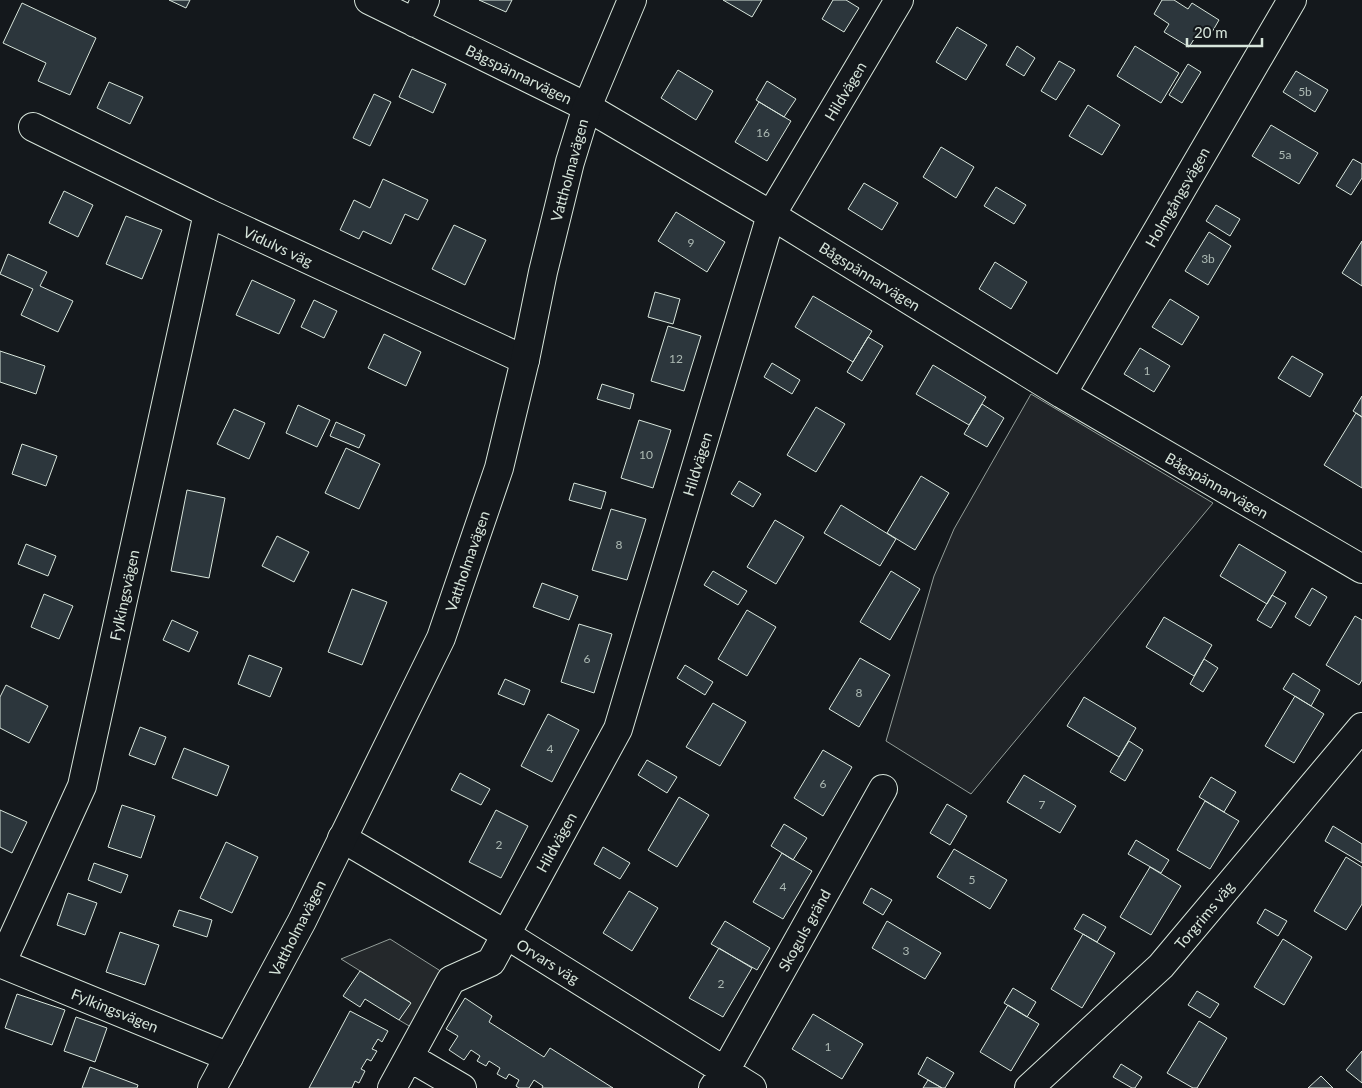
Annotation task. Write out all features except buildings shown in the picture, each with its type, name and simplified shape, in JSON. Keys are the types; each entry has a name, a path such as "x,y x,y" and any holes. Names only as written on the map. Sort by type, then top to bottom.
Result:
{"street":[{"name":"Bågspännarvägen","path":"369,0 420,11 770,215 1062,394 1360,565"},
{"name":"Vattholmavägen","path":"212,1088 302,921 441,638 499,468 567,171 587,107 632,0"},
{"name":"Hildvägen","path":"392,1088 451,980 491,962 618,729 770,215 899,0"},
{"name":"Holmgångsvägen","path":"1062,394 1292,0"},
{"name":"Vidulvs väg","path":"33,127 208,213 525,360"},
{"name":"Fylkingsvägen","path":"208,213 82,786 0,964 229,1056"},
{"name":"Torgrims väg","path":"1029,1088 1161,966 1362,727"},
{"name":"Skoguls gränd","path":"719,1079 883,789"},
{"name":"Orvars väg","path":"342,838 505,934 719,1079 752,1088"},
{"path":"409,1056 462,1088"}],"shaded area":[{"path":"1031,394 1213,503 971,794 886,741 934,576 954,529"},
{"path":"390,939 450,977 416,1030 399,1020 410,1002 341,959"}]}
